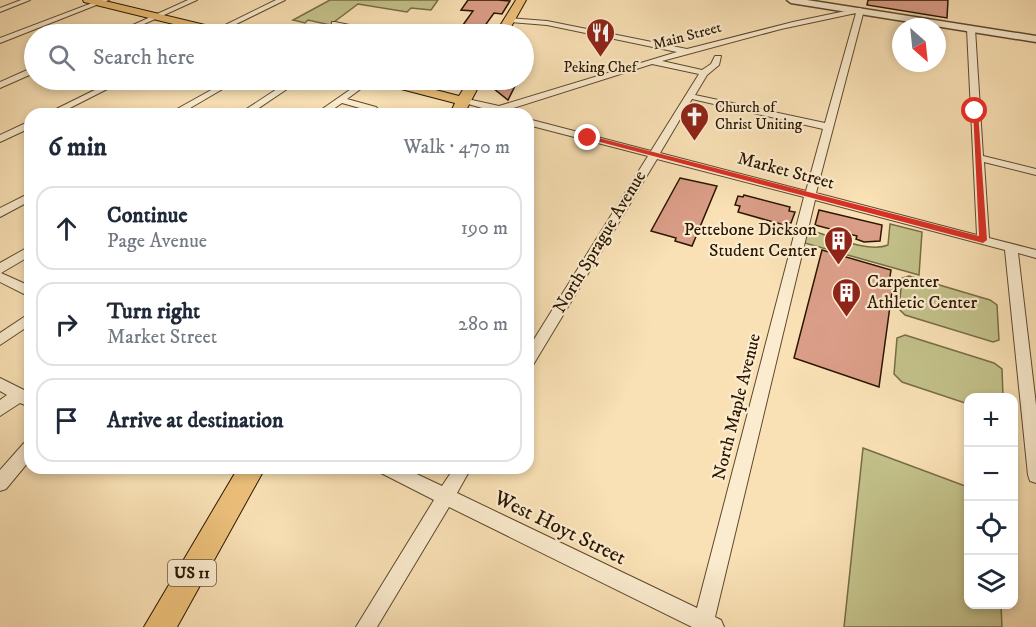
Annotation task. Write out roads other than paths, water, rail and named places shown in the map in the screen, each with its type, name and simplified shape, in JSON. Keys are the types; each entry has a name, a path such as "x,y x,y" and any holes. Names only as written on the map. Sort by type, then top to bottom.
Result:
{"main road":[{"path":"507,24 521,0"},
{"path":"98,1 182,24"},
{"path":"410,90 460,108 470,90"},
{"name":"US 11","path":"160,627 249,474"}],"street":[{"path":"0,10 27,0"},
{"path":"141,24 194,0"},
{"path":"237,24 282,0"},
{"path":"791,0 860,10"},
{"path":"806,0 823,4"},
{"path":"42,24 98,1"},
{"name":"Main Street","path":"511,108 687,51 825,16 860,10 1036,39"},
{"name":"North Maple Avenue","path":"706,625 810,196 860,10"},
{"path":"510,20 546,22 687,51"},
{"path":"970,28 983,240"},
{"path":"0,41 24,31"},
{"path":"659,45 666,57"},
{"path":"652,61 704,73 715,65 718,58"},
{"name":"North Sprague Avenue","path":"534,351 652,154 704,73"},
{"path":"0,85 24,74"},
{"path":"63,108 100,90"},
{"path":"184,108 216,90"},
{"path":"253,108 281,90"},
{"path":"329,108 354,90"},
{"path":"690,96 829,127"},
{"path":"340,100 369,108"},
{"name":"Market Street","path":"534,124 1036,254"},
{"path":"0,139 24,127"},
{"path":"978,159 1036,172"},
{"path":"0,213 24,199"},
{"path":"1011,247 1036,475"},
{"path":"0,269 24,254"},
{"path":"0,277 24,289"},
{"path":"0,340 24,322"},
{"path":"0,384 24,398"},
{"path":"0,410 24,398"},
{"path":"0,483 24,455"},
{"name":"West Hoyt Street","path":"399,474 706,625"},
{"path":"366,627 459,474"}],"place":[{"name":"Peking Chef","path":"600,58"},
{"name":"Church of Christ Uniting","path":"694,142"},
{"name":"Pettebone Dickson Student Center","path":"838,266"},
{"name":"Carpenter Athletic Center","path":"846,318"}]}
